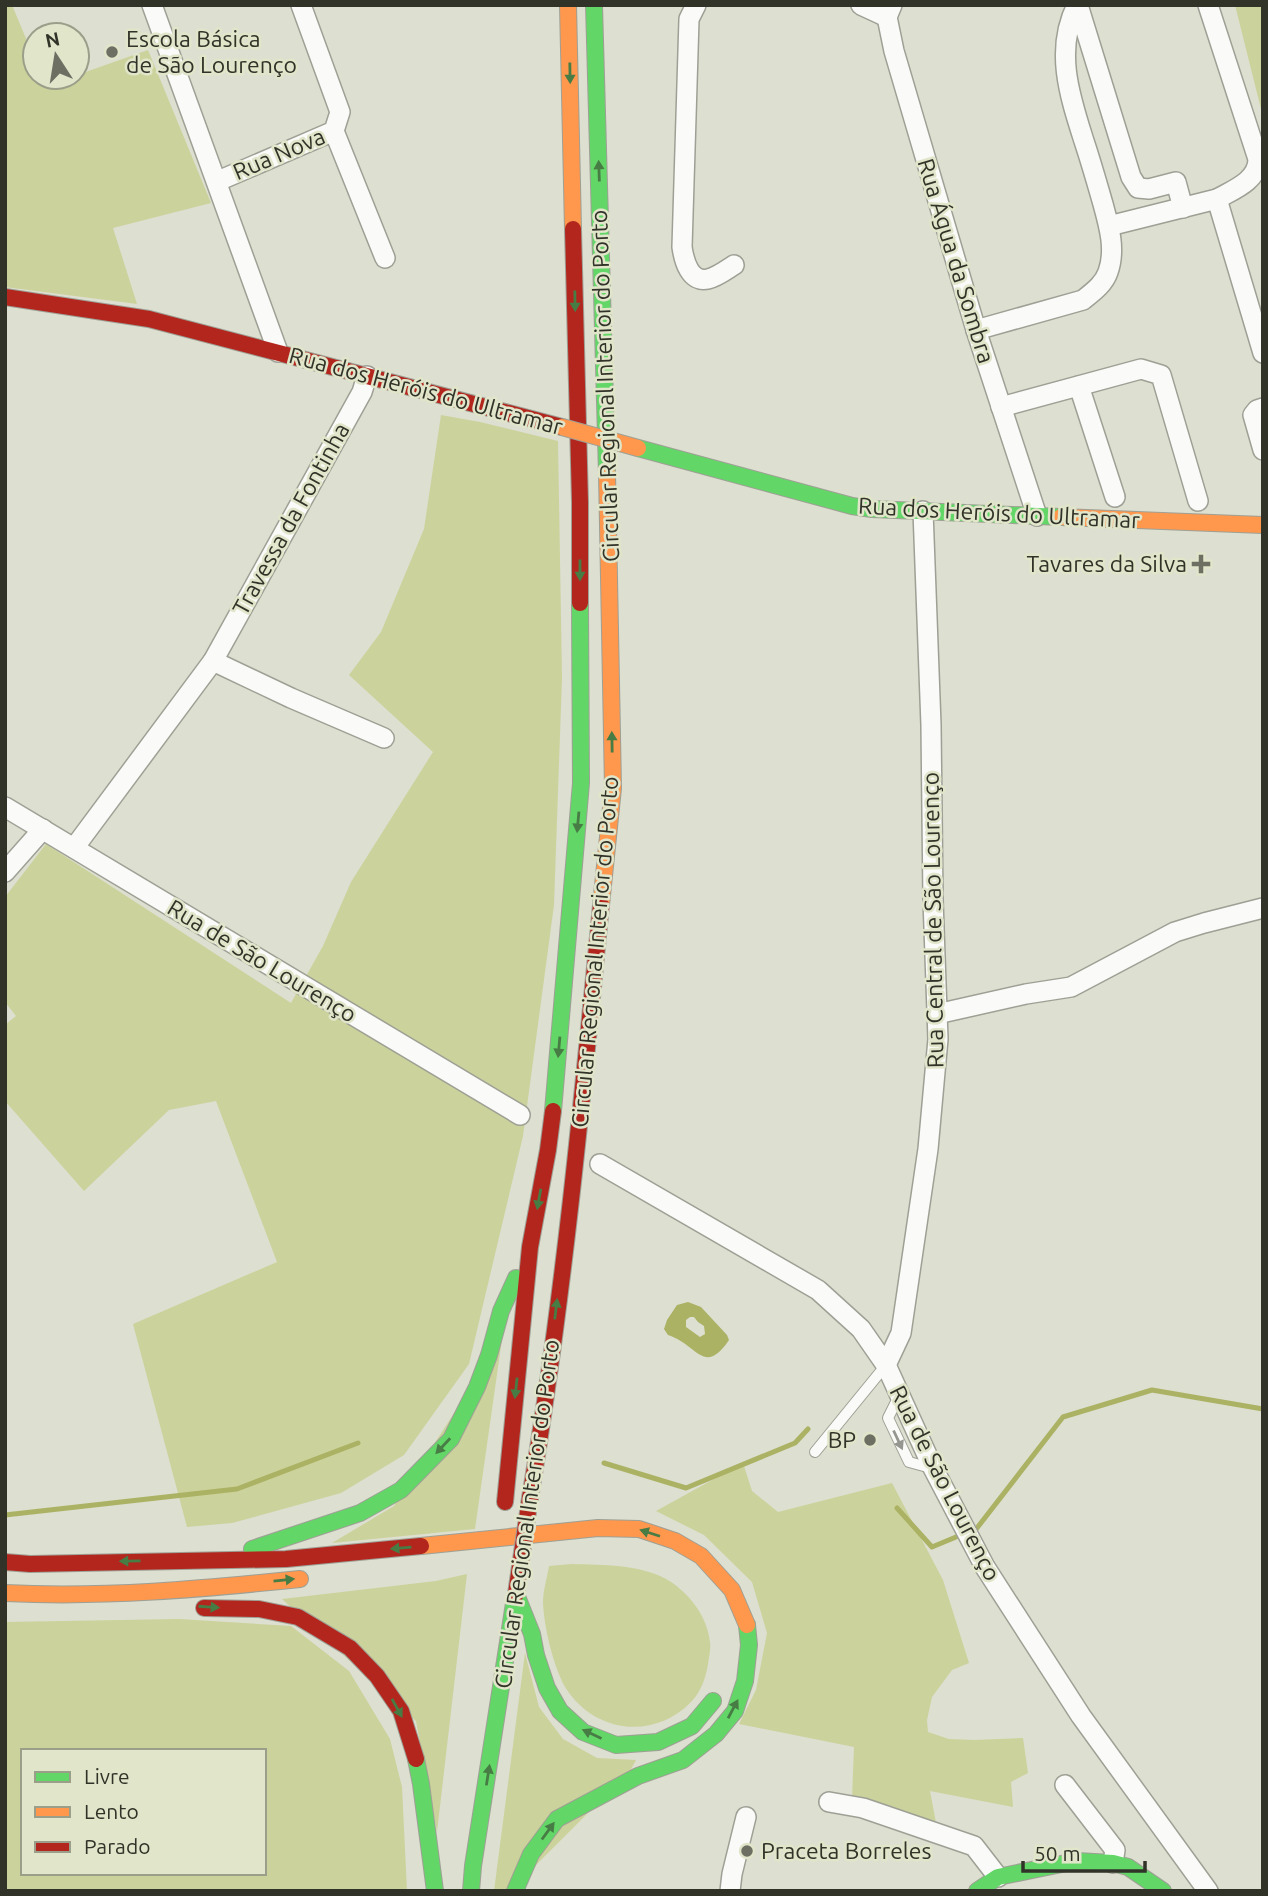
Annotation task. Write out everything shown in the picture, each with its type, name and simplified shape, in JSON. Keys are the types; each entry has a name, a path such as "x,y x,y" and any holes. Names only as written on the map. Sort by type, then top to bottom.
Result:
{"main road":[{"name":"Circular Regional Interior do Porto","path":"537,1553 504,1556 505,1502 530,1247 548,1150 556,1085 581,783 580,502 568,5"},
{"name":"Circular Regional Interior do Porto","path":"471,1891 538,1450 575,1168 613,788 610,527 594,5"},
{"name":"Rua dos Heróis do Ultramar","path":"5,297 149,319 852,506 1263,525"},
{"path":"223,1559 360,1513 401,1490 451,1439 477,1387 501,1311 530,1247"},
{"path":"5,1562 30,1564 286,1559 598,1528 639,1529 675,1541 701,1556 732,1590 746,1621 749,1645 745,1681 735,1711 716,1734 683,1760 638,1776 557,1819 531,1854 516,1891"},
{"path":"5,1593 142,1593 309,1578"},
{"path":"142,1593 202,1608 258,1609 298,1617 350,1648 377,1676 401,1710 421,1784 435,1891"},
{"path":"516,1594 532,1634 547,1688 560,1711 583,1732 616,1745 658,1742 692,1726 718,1695 722,1684"},
{"path":"977,1891 998,1877 1076,1861 1113,1863 1128,1867 1163,1891"}],"street":[{"path":"152,5 278,352"},
{"name":"Rua Nova","path":"218,181 334,131 340,112 301,5"},
{"path":"696,5 689,19 682,247 688,269 701,279 710,279 734,265"},
{"path":"861,5 889,11"},
{"path":"1078,5 1131,177 1138,188 1149,189 1176,182 1182,208"},
{"path":"976,330 1083,300 1098,289 1108,274 1112,256 1109,226 1068,90 1065,53 1072,17 1078,5"},
{"path":"1109,226 1217,199 1248,180 1258,167 1258,159 1208,5"},
{"name":"Rua Água da Sombra","path":"889,11 894,51 976,330 1037,516"},
{"path":"334,131 385,258"},
{"path":"1217,199 1263,352"},
{"path":"1001,407 1141,369 1161,375 1198,501"},
{"name":"Travessa da Fontinha","path":"74,849 213,661 362,392 367,376"},
{"path":"1079,386 1115,497"},
{"path":"1263,408 1256,410 1253,415 1263,450"},
{"name":"Rua Central de São Lourenço","path":"886,1366 901,1333 928,1149 938,1039 931,725 922,511"},
{"path":"213,661 384,738"},
{"name":"Rua de São Lourenço","path":"5,807 520,1115"},
{"path":"5,872 43,829"},
{"path":"937,1014 1026,994 1071,988 1175,932 1263,908"},
{"name":"Rua de São Lourenço","path":"600,1164 818,1290 861,1329 886,1366 933,1468 985,1567 1081,1716 1208,1891"},
{"path":"1065,1785 1115,1850 1113,1863"},
{"path":"829,1802 863,1808 974,1846 998,1877"},
{"path":"730,1891 746,1817"}],"lane":[{"path":"815,1452 886,1366"}],"shaded area":[{"path":"5,5 12,5 21,27 21,91 91,91 91,70 148,50 211,203 113,228 137,304 5,287"},
{"path":"1235,5 1263,5 1263,117"},
{"path":"441,415 558,441 562,678 554,905 523,1136 469,1364 404,1455 341,1493 232,1523 187,1527 133,1324 277,1262 216,1101 169,1110 84,1191 5,1101 5,1025 16,1016 5,1002 5,897 46,844 291,1003 323,946 351,882 433,752 349,675 381,632 424,529"},
{"path":"688,1302 701,1307 727,1335 729,1340 720,1351 706,1357 668,1335 664,1329 677,1305","holes":["694,1317 704,1326 705,1334 700,1337 686,1327 686,1320"]},
{"path":"502,1339 475,1529 332,1543 394,1506"},
{"path":"743,1463 752,1491 778,1512 892,1483 943,1580 969,1663 952,1670 932,1697 927,1720 928,1732 949,1739 1023,1738 1028,1773 1011,1782 1013,1807 930,1791 936,1823 852,1798 854,1747 739,1724 756,1690 767,1633 752,1582 704,1535 656,1511"},
{"path":"572,1564 644,1570 674,1584 696,1606 708,1632 708,1664 698,1694 676,1714 643,1726 609,1723 579,1704 567,1690 550,1648 543,1598 549,1566"},
{"path":"467,1574 437,1832 416,1721 282,1599 436,1581"},
{"path":"179,1619 291,1626 349,1671 390,1739 402,1787 407,1891 5,1891 5,1622"},
{"path":"525,1653 539,1707 563,1739 597,1758 636,1760 630,1771 510,1891 494,1891"}],"waterway":[{"path":"977,1528 1063,1417 1152,1390 1263,1409"},
{"path":"604,1463 686,1488 795,1443 808,1429"},
{"path":"5,1515 237,1489 358,1443"},
{"path":"897,1508 932,1547 956,1537"}],"traffic: fast":[{"path":"594,5 607,473"},
{"path":"638,448 852,506 1061,517"},
{"path":"553,1111 581,783 580,603"},
{"path":"252,1549 360,1513 401,1490 451,1439 477,1387 501,1311 516,1278"},
{"path":"516,1594 532,1634 547,1688 560,1711 583,1732 616,1745 658,1742 692,1726 713,1701"},
{"path":"471,1891 515,1597"},
{"path":"515,1891 531,1854 557,1819 638,1776 683,1760 716,1734 735,1711 745,1681 749,1645 747,1625"},
{"path":"416,1759 435,1891"},
{"path":"977,1891 998,1877 1076,1861 1113,1863 1128,1867 1163,1891"}],"traffic: slow":[{"path":"568,5 573,229"},
{"path":"562,427 638,448"},
{"path":"601,905 613,788 607,473"},
{"path":"1061,517 1263,525"},
{"path":"421,1546 598,1528 639,1529 675,1541 701,1556 732,1590 747,1625"},
{"path":"5,1593 116,1593 300,1579"}],"traffic: jam":[{"path":"573,229 580,603"},
{"path":"5,297 149,319 562,427"},
{"path":"530,1498 562,1276 601,905"},
{"path":"505,1502 530,1247 553,1111"},
{"path":"516,1594 530,1498"},
{"path":"5,1562 30,1564 286,1559 421,1546"},
{"path":"204,1608 259,1609 298,1617 350,1648 377,1676 401,1711 416,1759"}],"place":[{"name":"Escola Básica de São Lourenço","path":"112,52"},
{"name":"Tavares da Silva","path":"1201,564"},
{"name":"BP","path":"870,1440"},
{"name":"Praceta Borreles","path":"747,1851"}]}
